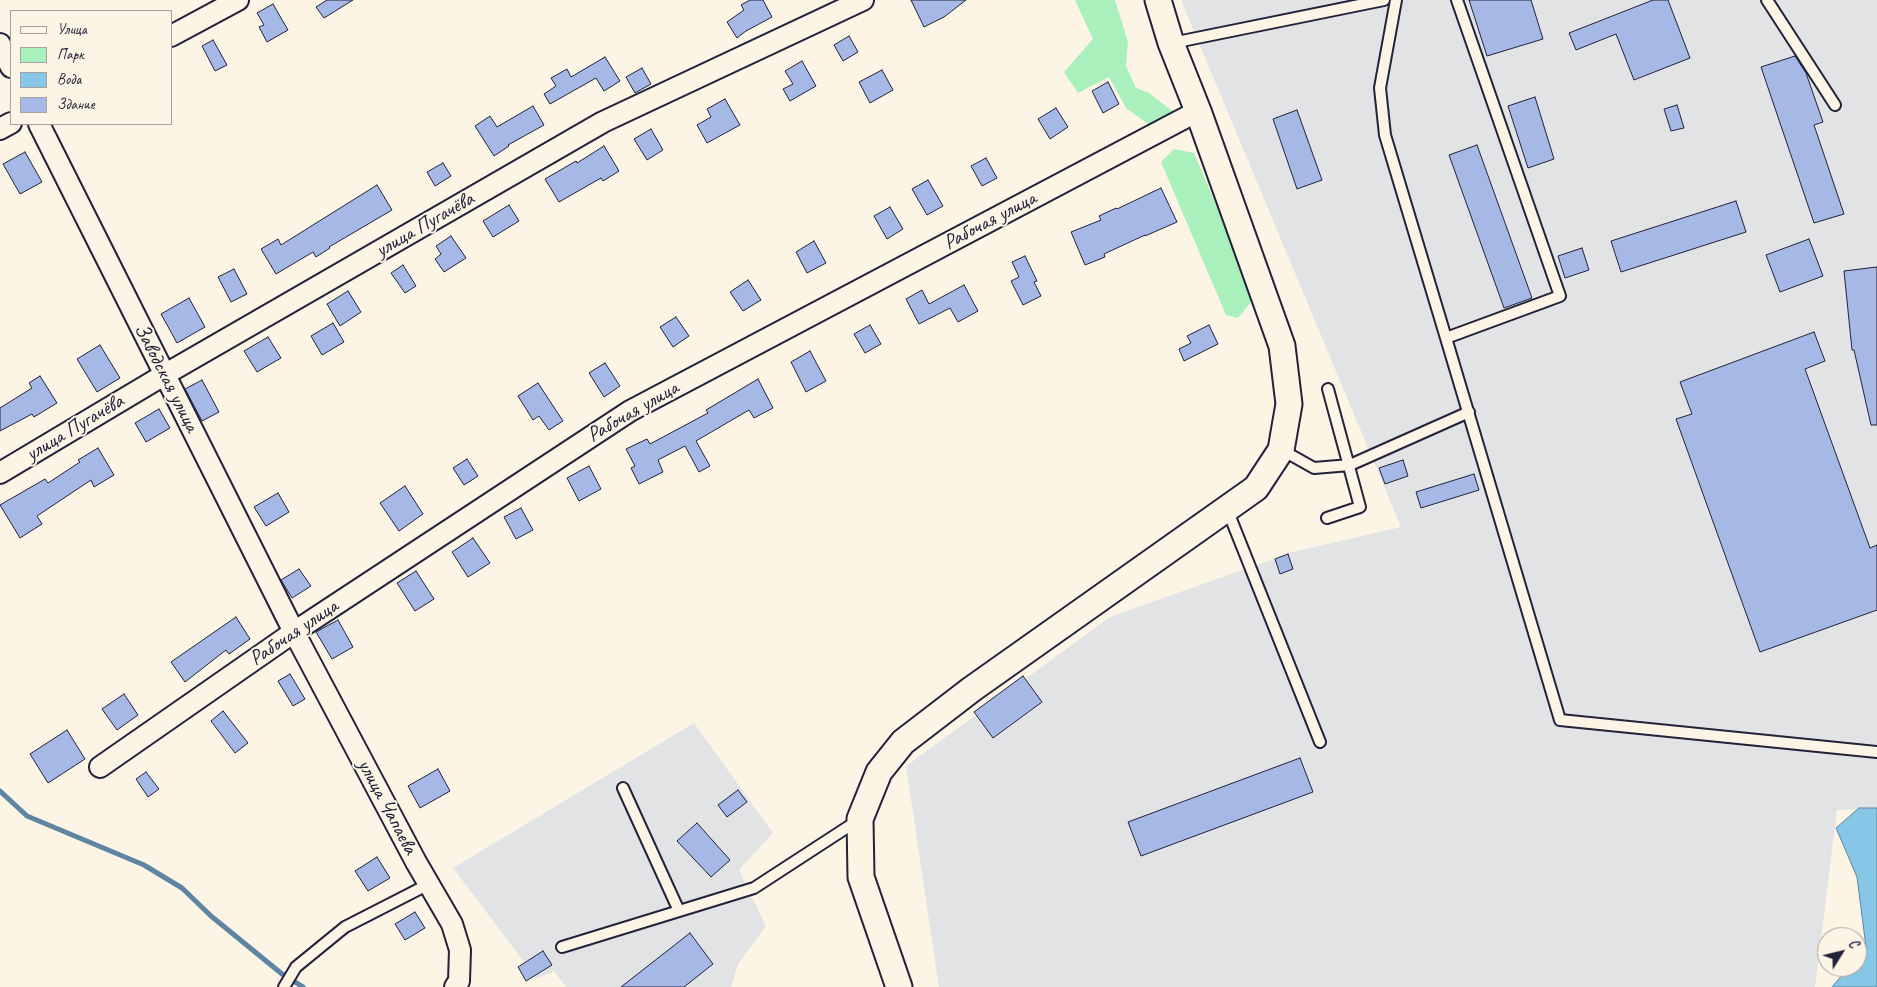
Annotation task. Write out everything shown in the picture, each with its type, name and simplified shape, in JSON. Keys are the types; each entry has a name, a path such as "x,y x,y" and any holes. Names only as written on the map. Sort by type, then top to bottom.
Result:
{"street":[{"path":"172,35 238,0"},
{"name":"улица Пугачёва","path":"0,473 164,375 603,122 863,0"},
{"path":"900,987 861,877 860,819 879,772 903,742 972,689 1256,488 1281,450 1289,404 1282,346 1198,111 1171,43 1158,0"},
{"path":"0,44 10,66"},
{"name":"Рабочая улица","path":"100,767 294,632 630,411 1198,111"},
{"name":"Заводская улица","path":"39,125 294,632"},
{"name":"улица Чапаева","path":"294,632 452,924 460,950 459,981 455,987"}],"lane":[{"path":"1171,43 1384,0"},
{"path":"1396,0 1380,88 1385,134 1560,720 1877,752"},
{"path":"1446,338 1560,296 1458,0"},
{"path":"1768,0 1835,105"},
{"path":"1327,518 1360,507 1328,390"},
{"path":"1281,450 1314,468 1350,465 1469,412"},
{"path":"1227,508 1320,742"},
{"path":"623,788 679,911"},
{"path":"562,947 754,888 860,819"},
{"path":"284,987 296,967 345,927 429,884"}],"shaded area":[{"path":"1181,0 1877,0 1877,809 1837,810 1822,927 1817,927 1815,987 939,987 906,766 1110,617 1293,552 1401,527"},
{"path":"694,723 773,833 739,870 766,926 738,964 731,987 566,987 554,971 537,979 453,868"}],"green space":[{"path":"1075,0 1115,0 1128,42 1126,66 1136,88 1149,93 1176,114 1155,129 1126,108 1109,77 1078,93 1064,72 1093,39"},
{"path":"1174,149 1194,153 1255,297 1238,318 1226,315 1161,162"}],"water":[{"path":"1859,808 1877,808 1877,987 1832,987 1840,977 1867,977 1867,927 1863,927 1857,877 1836,828"}],"building":[{"path":"327,0 353,0 324,18 316,7"},
{"path":"750,0 763,0 772,17 737,38 727,22 744,10 741,5"},
{"path":"911,0 966,0 944,17 924,27"},
{"path":"1469,0 1531,0 1543,39 1487,56"},
{"path":"1653,0 1668,0 1690,58 1634,80 1616,34 1576,50 1569,33"},
{"path":"273,4 288,30 267,42 259,27 264,25 257,13"},
{"path":"849,36 858,52 843,61 834,45"},
{"path":"213,40 227,65 215,71 202,46"},
{"path":"1795,56 1806,73 1823,122 1814,125 1844,214 1814,223 1761,67"},
{"path":"605,57 620,81 604,91 596,78 550,104 544,94 556,86 551,78 567,69 571,77"},
{"path":"802,61 816,86 790,101 783,89 793,84 785,71"},
{"path":"642,68 651,84 635,93 626,77"},
{"path":"882,70 893,90 870,103 859,82"},
{"path":"1108,82 1119,104 1103,113 1092,91"},
{"path":"1535,97 1554,159 1528,168 1508,106"},
{"path":"725,99 740,125 707,143 697,125 711,117 707,109"},
{"path":"1677,105 1684,128 1671,131 1664,109"},
{"path":"533,106 544,125 508,145 494,156 475,126 490,116 497,127"},
{"path":"1056,108 1068,127 1050,139 1038,119"},
{"path":"1297,110 1322,180 1297,189 1273,119"},
{"path":"651,129 663,150 647,160 634,139"},
{"path":"1477,145 1532,298 1504,308 1449,155"},
{"path":"604,146 619,171 603,181 601,178 559,202 545,179 576,161 577,163"},
{"path":"25,152 42,182 20,194 3,164"},
{"path":"986,158 997,178 982,186 971,166"},
{"path":"443,163 451,176 435,186 427,172"},
{"path":"928,180 943,206 927,215 912,189"},
{"path":"377,185 392,210 329,247 316,257 313,252 276,274 261,249 278,239 281,245"},
{"path":"1161,188 1177,222 1104,254 1105,257 1085,265 1071,232 1101,220 1099,216"},
{"path":"1736,201 1746,232 1621,272 1611,241"},
{"path":"509,205 519,221 493,237 483,221"},
{"path":"890,207 903,229 887,239 874,216"},
{"path":"451,236 466,258 444,272 435,259 441,254 436,246"},
{"path":"1809,239 1823,276 1780,292 1766,255"},
{"path":"814,241 826,263 807,273 796,252"},
{"path":"1582,248 1589,270 1565,278 1558,256"},
{"path":"1025,256 1037,281 1034,282 1041,296 1023,305 1011,281 1019,277 1012,262"},
{"path":"403,265 416,286 405,293 391,273"},
{"path":"1877,267 1877,425 1871,425 1854,350 1852,350 1844,271"},
{"path":"234,269 247,294 231,302 218,277"},
{"path":"748,280 761,300 743,311 730,292"},
{"path":"964,285 978,311 958,322 950,308 919,324 906,299 922,290 929,304"},
{"path":"348,291 361,312 340,326 327,304"},
{"path":"189,298 205,327 177,343 161,314"},
{"path":"676,317 689,336 673,347 660,327"},
{"path":"333,323 344,342 322,355 311,336"},
{"path":"870,325 881,344 865,353 854,334"},
{"path":"1209,325 1218,344 1184,361 1179,349 1191,343 1187,336"},
{"path":"1814,332 1825,361 1805,369 1870,548 1877,545 1877,610 1760,652 1676,419 1692,414 1680,382"},
{"path":"268,337 281,358 257,372 244,351"},
{"path":"100,345 120,378 97,392 77,359"},
{"path":"810,351 826,381 806,392 791,362"},
{"path":"605,363 620,386 604,397 589,373"},
{"path":"40,376 57,403 34,417 32,414 0,431 0,408 32,388 29,383"},
{"path":"758,379 773,408 754,418 749,410 696,441 710,466 699,472 685,446 658,460 663,472 639,484 631,468 635,466 626,449 647,439 650,444 708,413 706,410"},
{"path":"202,380 219,412 202,421 185,389"},
{"path":"538,383 563,421 549,430 539,416 533,420 518,396"},
{"path":"159,409 170,428 146,442 135,423"},
{"path":"98,448 114,475 94,487 91,480 37,516 42,524 20,538 0,505 45,479 48,483 80,462 78,460"},
{"path":"467,459 478,476 464,485 453,468"},
{"path":"1403,460 1408,476 1385,484 1379,468"},
{"path":"589,466 601,489 579,501 567,478"},
{"path":"1474,474 1479,490 1421,508 1416,492"},
{"path":"405,486 423,514 399,531 380,503"},
{"path":"278,493 289,512 266,526 254,507"},
{"path":"521,508 533,530 516,539 504,517"},
{"path":"473,538 490,563 468,577 452,552"},
{"path":"1288,554 1293,569 1280,574 1275,559"},
{"path":"299,569 311,586 292,598 281,580"},
{"path":"416,571 434,599 415,611 397,583"},
{"path":"236,617 250,639 229,654 226,650 185,682 171,662"},
{"path":"338,620 353,647 332,659 316,632"},
{"path":"290,674 305,699 293,706 278,681"},
{"path":"1023,676 1042,702 993,738 974,712"},
{"path":"124,694 138,715 117,730 102,709"},
{"path":"223,711 248,743 235,753 211,721"},
{"path":"67,730 85,759 48,783 30,754"},
{"path":"1300,758 1313,792 1141,856 1128,822"},
{"path":"438,769 450,791 420,808 408,786"},
{"path":"146,772 159,789 148,797 136,779"},
{"path":"738,790 747,802 727,817 718,805"},
{"path":"697,823 730,860 711,877 677,841"},
{"path":"377,857 390,878 368,891 355,871"},
{"path":"415,912 425,928 405,940 395,924"},
{"path":"690,933 713,964 684,987 621,987"},
{"path":"543,951 552,965 526,981 518,967"}],"waterway":[{"path":"0,791 27,816 144,865 182,888 211,916 282,974 303,987"}]}
